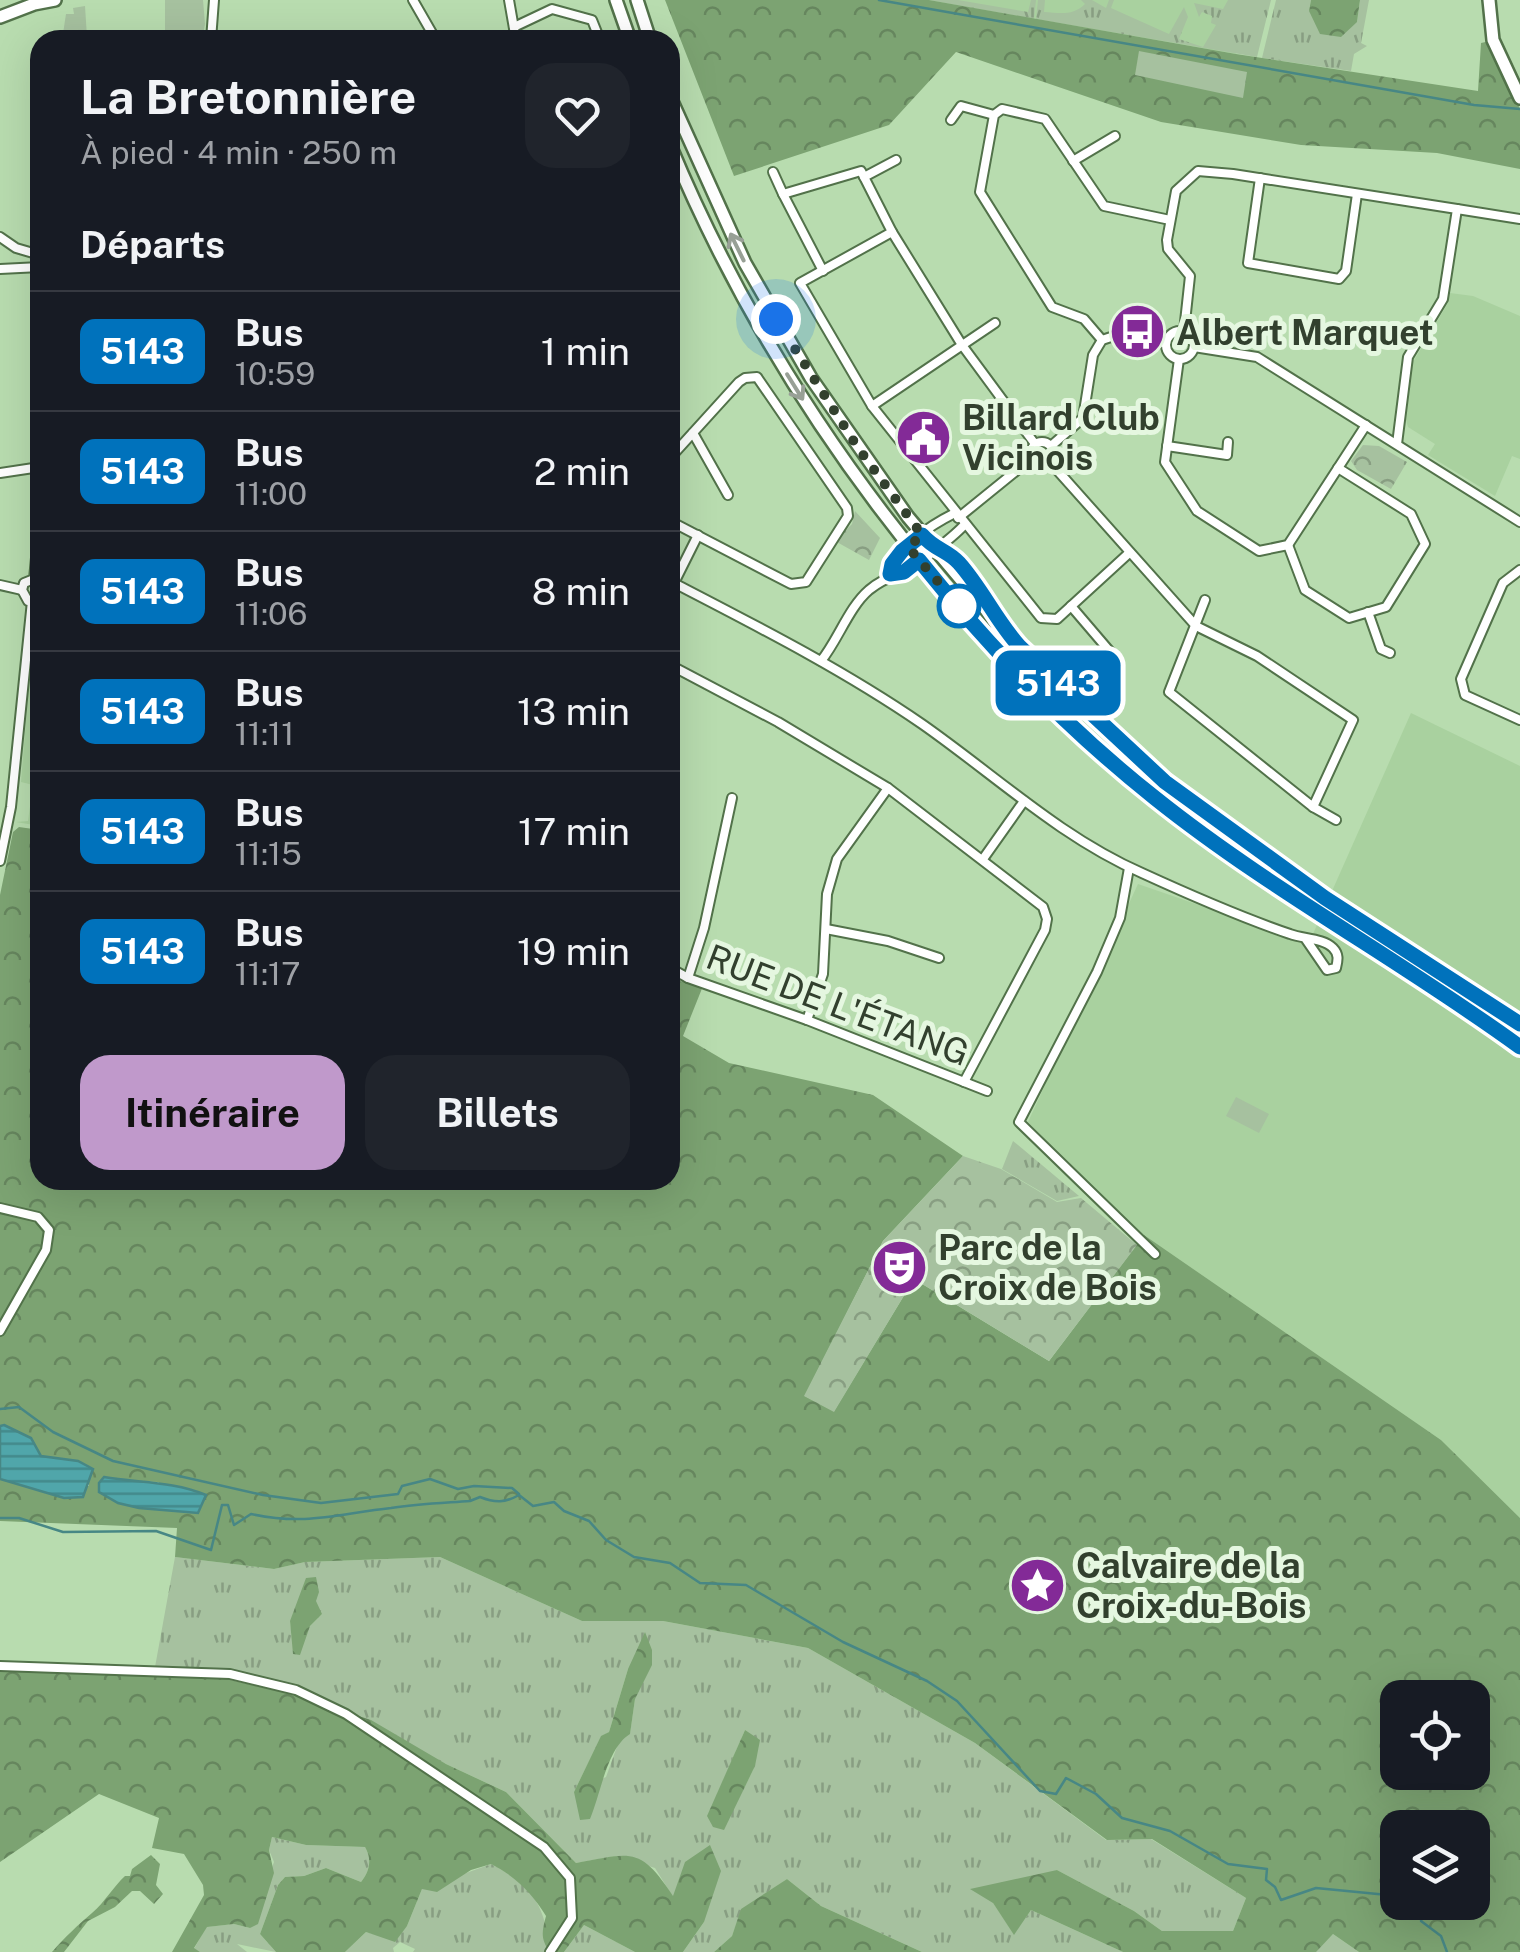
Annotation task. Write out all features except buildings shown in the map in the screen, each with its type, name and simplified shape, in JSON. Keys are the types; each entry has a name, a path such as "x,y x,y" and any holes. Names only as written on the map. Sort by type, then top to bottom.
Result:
{"main road":[{"path":"0,17 55,0"},
{"path":"616,0 626,30"},
{"path":"637,0 647,30"},
{"path":"1489,0 1492,40 1520,98"},
{"path":"680,121 709,188 776,319 858,448 922,535 927,554 1046,701 1154,798 1294,898 1520,1046"},
{"path":"680,167 728,270 795,387 856,479 908,547 927,554 1165,782 1325,898 1520,1024"}],"street":[{"path":"212,30 214,0"},
{"path":"413,0 430,30"},
{"path":"509,0 514,30"},
{"path":"514,27 552,10 592,20 596,30"},
{"path":"950,120 961,106 994,115 1002,110 1045,120 1104,206 1170,220"},
{"path":"994,115 980,192 1052,307 1084,318 1102,340"},
{"path":"1073,161 1115,136"},
{"path":"864,177 896,160"},
{"path":"784,194 861,170 892,232 962,345 1035,444 1032,458 959,518 922,535 892,564 890,574"},
{"path":"1184,331 1190,276 1168,248 1176,190 1191,174 1205,170 1520,218"},
{"path":"773,172 824,270"},
{"path":"1260,178 1248,262 1339,279 1346,271 1357,194"},
{"path":"1397,444 1408,356 1443,299 1457,209"},
{"path":"892,232 800,283 872,406 1041,618 1058,619 1128,554"},
{"path":"0,237 30,252"},
{"path":"0,268 30,267"},
{"path":"872,406 995,323"},
{"path":"1184,331 1192,338 1194,347 1188,356 1179,359 1169,354 1166,343 1172,333 1184,331"},
{"path":"1051,446 1084,418 1093,356 1102,340 1117,335 1166,343"},
{"path":"1194,347 1256,356 1520,522"},
{"path":"1179,359 1165,462 1197,511 1260,551 1288,546 1366,425"},
{"path":"680,447 738,382 758,378 848,508 848,516 810,577 799,584 791,584 680,526"},
{"path":"693,433 728,495"},
{"path":"1032,458 1040,464 1053,457 1051,446 1044,442 1035,444"},
{"path":"1167,446 1226,455 1228,442"},
{"path":"1049,461 1196,626 1257,656 1353,720 1313,807"},
{"path":"1288,546 1304,590 1349,618 1386,607 1425,544 1411,514 1338,468"},
{"path":"0,474 30,469"},
{"path":"821,662 865,593 890,574 904,572 953,539 959,518"},
{"path":"680,568 698,535"},
{"path":"1520,570 1503,584 1461,679 1465,695 1520,720"},
{"path":"30,581 22,590 23,596 30,598"},
{"path":"0,585 22,590"},
{"path":"680,586 821,662 921,724 1061,829 1129,868 1324,942 1335,949 1339,958 1336,968 1327,970 1306,938"},
{"path":"1205,600 1169,692 1313,807 1336,820"},
{"path":"1071,606 1112,654"},
{"path":"1368,612 1381,649 1390,653"},
{"path":"0,861 11,807 30,650"},
{"path":"680,670 778,722 888,788 1043,907 1045,930 964,1082"},
{"path":"807,1020 822,974 827,894 837,859 888,788"},
{"path":"688,978 704,928 732,798"},
{"path":"983,860 1024,802"},
{"path":"1129,868 1120,918 1097,972 1019,1122 1155,1254"},
{"path":"826,929 888,940 939,958"},
{"name":"RUE DE L'ÉTANG","path":"680,974 988,1091"},
{"path":"0,1208 38,1217 49,1230 46,1250 0,1331"},
{"path":"0,1666 230,1674 296,1690 346,1714 544,1847 570,1878 572,1918 550,1952"}],"shaded area":[{"path":"929,0 1251,0 1236,54"},
{"path":"1450,293 1473,296 1520,316 1520,459 1512,456 1495,496 1428,455 1435,444 1408,427 1406,420 1413,362"},
{"path":"30,671 30,784 21,782"},
{"path":"1411,713 1520,766 1520,1518 1441,1440 1144,1235 1028,1122 1138,884 1309,943"}],"green space":[{"path":"165,0 203,0 204,30 165,30"},
{"path":"665,0 929,0 1236,54 1478,91 1481,43 1490,41 1520,109 1520,169 1437,153 1301,145 1161,122 956,52 889,125 734,176 680,30"},
{"path":"929,0 958,0 1028,12 1031,0 1036,0 1034,19"},
{"path":"1038,0 1045,0 1044,12 1061,13 1080,8 1085,4 1081,0 1092,0 1106,8 1109,0 1114,0 1111,8 1169,34 1184,7 1188,17 1179,39 1203,47 1216,25 1211,23 1212,16 1202,12 1199,17 1194,3 1223,9 1228,0 1271,0 1257,57 1036,19"},
{"path":"1276,0 1311,0 1309,11 1357,22 1360,0 1369,0 1361,43 1367,46 1354,54 1351,71 1262,58"},
{"path":"1311,0 1360,0 1357,22 1341,37 1320,34 1309,11"},
{"path":"85,6 87,30 64,30 66,14 74,14 73,8"},
{"path":"1139,51 1247,72 1243,98 1135,75"},
{"path":"1363,445 1379,446 1407,462 1391,489 1357,470 1351,461"},
{"path":"855,511 880,538 869,560 835,541 852,524"},
{"path":"19,827 30,829 30,1190 680,1190 680,981 703,986 683,1036 729,1063 873,1095 963,1156 883,1241 805,1396 834,1411 914,1279 1049,1361 1144,1235 1441,1440 1520,1518 1520,1952 1359,1952 1333,1934 1316,1952 1123,1952 1031,1910 1014,1935 993,1903 970,1889 1057,1870 1134,1911 1162,1931 1233,1931 1246,1898 1152,1839 1107,1840 975,1743 808,1648 663,1621 582,1621 440,1557 305,1562 274,1569 175,1557 177,1528 0,1521 0,1479 21,1484 89,1486 89,1476 78,1461 41,1456 4,1425 0,1426 0,895 13,832","holes":["130,1481 158,1482 198,1513 139,1508"]},
{"path":"1236,1097 1269,1114 1259,1133 1226,1116"},
{"path":"1013,1141 1079,1196 1057,1201 1002,1169"},
{"path":"963,1156 1001,1169 1057,1202 1081,1198 1137,1245 1049,1361 914,1279 834,1412 804,1396 883,1241"},
{"path":"175,1557 274,1569 305,1562 440,1557 582,1621 663,1621 808,1648 975,1743 1106,1840 1151,1839 1246,1898 1233,1931 1162,1931 1134,1911 1057,1870 993,1903 1014,1934 1031,1910 1123,1952 922,1952 821,1906 787,1879 742,1909 732,1936 714,1952 683,1952 704,1922 673,1897 655,1868 616,1856 576,1863 506,1792 287,1693 155,1667","holes":["322,1614 310,1626 294,1654 290,1621","628,1669 635,1699 630,1733 619,1741 606,1777 574,1792 601,1737 609,1732","745,1730 755,1766 743,1790 708,1816"]},
{"path":"316,1577 316,1601 322,1614 310,1626 300,1655 293,1654 290,1621 306,1578"},
{"path":"645,1632 652,1650 652,1665 635,1699 630,1734 610,1760 590,1819 580,1820 574,1792 601,1736 609,1732 628,1669"},
{"path":"0,1669 226,1679 287,1693 371,1720 446,1764 506,1792 576,1863 633,1857 652,1868 673,1896 685,1862 710,1845 721,1871 704,1922 683,1952 635,1952 584,1925 564,1952 550,1952 543,1939 546,1916 541,1908 515,1880 491,1864 471,1870 437,1892 422,1889 407,1926 395,1942 366,1932 345,1952 276,1952 260,1934 278,1885 285,1877 304,1876 326,1868 361,1882 369,1860 365,1847 306,1845 272,1837 269,1850 274,1873 258,1924 250,1928 234,1924 207,1927 194,1948 200,1952 172,1952 204,1895 203,1885 184,1854 152,1848 159,1818 99,1794 0,1862"},
{"path":"745,1730 760,1740 755,1766 724,1830 713,1827 707,1816"},
{"path":"272,1837 306,1845 365,1847 368,1869 361,1882 326,1868 304,1876 285,1877 278,1885 260,1934 276,1952 237,1944 247,1952 194,1949 206,1927 234,1924 250,1928 274,1862 269,1850"},
{"path":"151,1855 160,1864 156,1885 163,1894 154,1904 140,1891 132,1891 115,1907 88,1921 64,1952 52,1952 125,1876 130,1876 132,1869"},
{"path":"491,1864 518,1881 535,1899 545,1922 550,1952 413,1952 415,1949 400,1942 394,1952 345,1952 366,1932 377,1935 407,1926 422,1889"},
{"path":"787,1879 821,1906 922,1952 714,1952 732,1936 741,1909"},
{"path":"584,1925 635,1952 564,1952"},
{"path":"1333,1934 1359,1952 1314,1952"}],"water":[{"path":"0,1426 31,1438 41,1456 78,1461 93,1469 83,1497 64,1498 0,1479"},
{"path":"104,1477 168,1485 206,1495 198,1513 139,1508 118,1503 99,1492"}],"waterway":[{"path":"879,0 1474,105 1520,109"},
{"path":"0,1409 19,1407 53,1432 113,1461 263,1495 321,1503 398,1494 402,1486 430,1479 458,1489 512,1488 519,1494"},
{"path":"0,1518 19,1518 63,1532 156,1531 211,1550 222,1505 228,1505 234,1525 251,1514 305,1519 480,1497 500,1501 519,1495 533,1506 554,1502 564,1511 589,1521 606,1540 634,1557 670,1563 700,1583 746,1585 843,1642 927,1681 957,1701 1040,1791 1056,1794 1066,1778 1096,1794 1122,1818 1170,1831 1228,1864 1267,1869 1266,1880 1281,1900 1316,1888 1380,1894"},
{"path":"1421,1920 1441,1936 1447,1952"}],"bus line":[{"name":"5143","path":"1520,1024 1325,898 1165,782 999,625 987,597 950,554 934,549 922,535 892,564 890,574 904,572 919,560 1046,701 1154,798 1294,898 1520,1047"}],"place":[{"name":"Albert Marquet","path":"1137,332"},
{"name":"Billard Club Vicinois","path":"923,437"},
{"name":"Parc de la Croix de Bois","path":"899,1267"},
{"name":"Calvaire de la Croix-du-Bois","path":"1037,1585"}],"route":[{"path":"776,319 858,448 922,535 908,547 959,606"}]}
